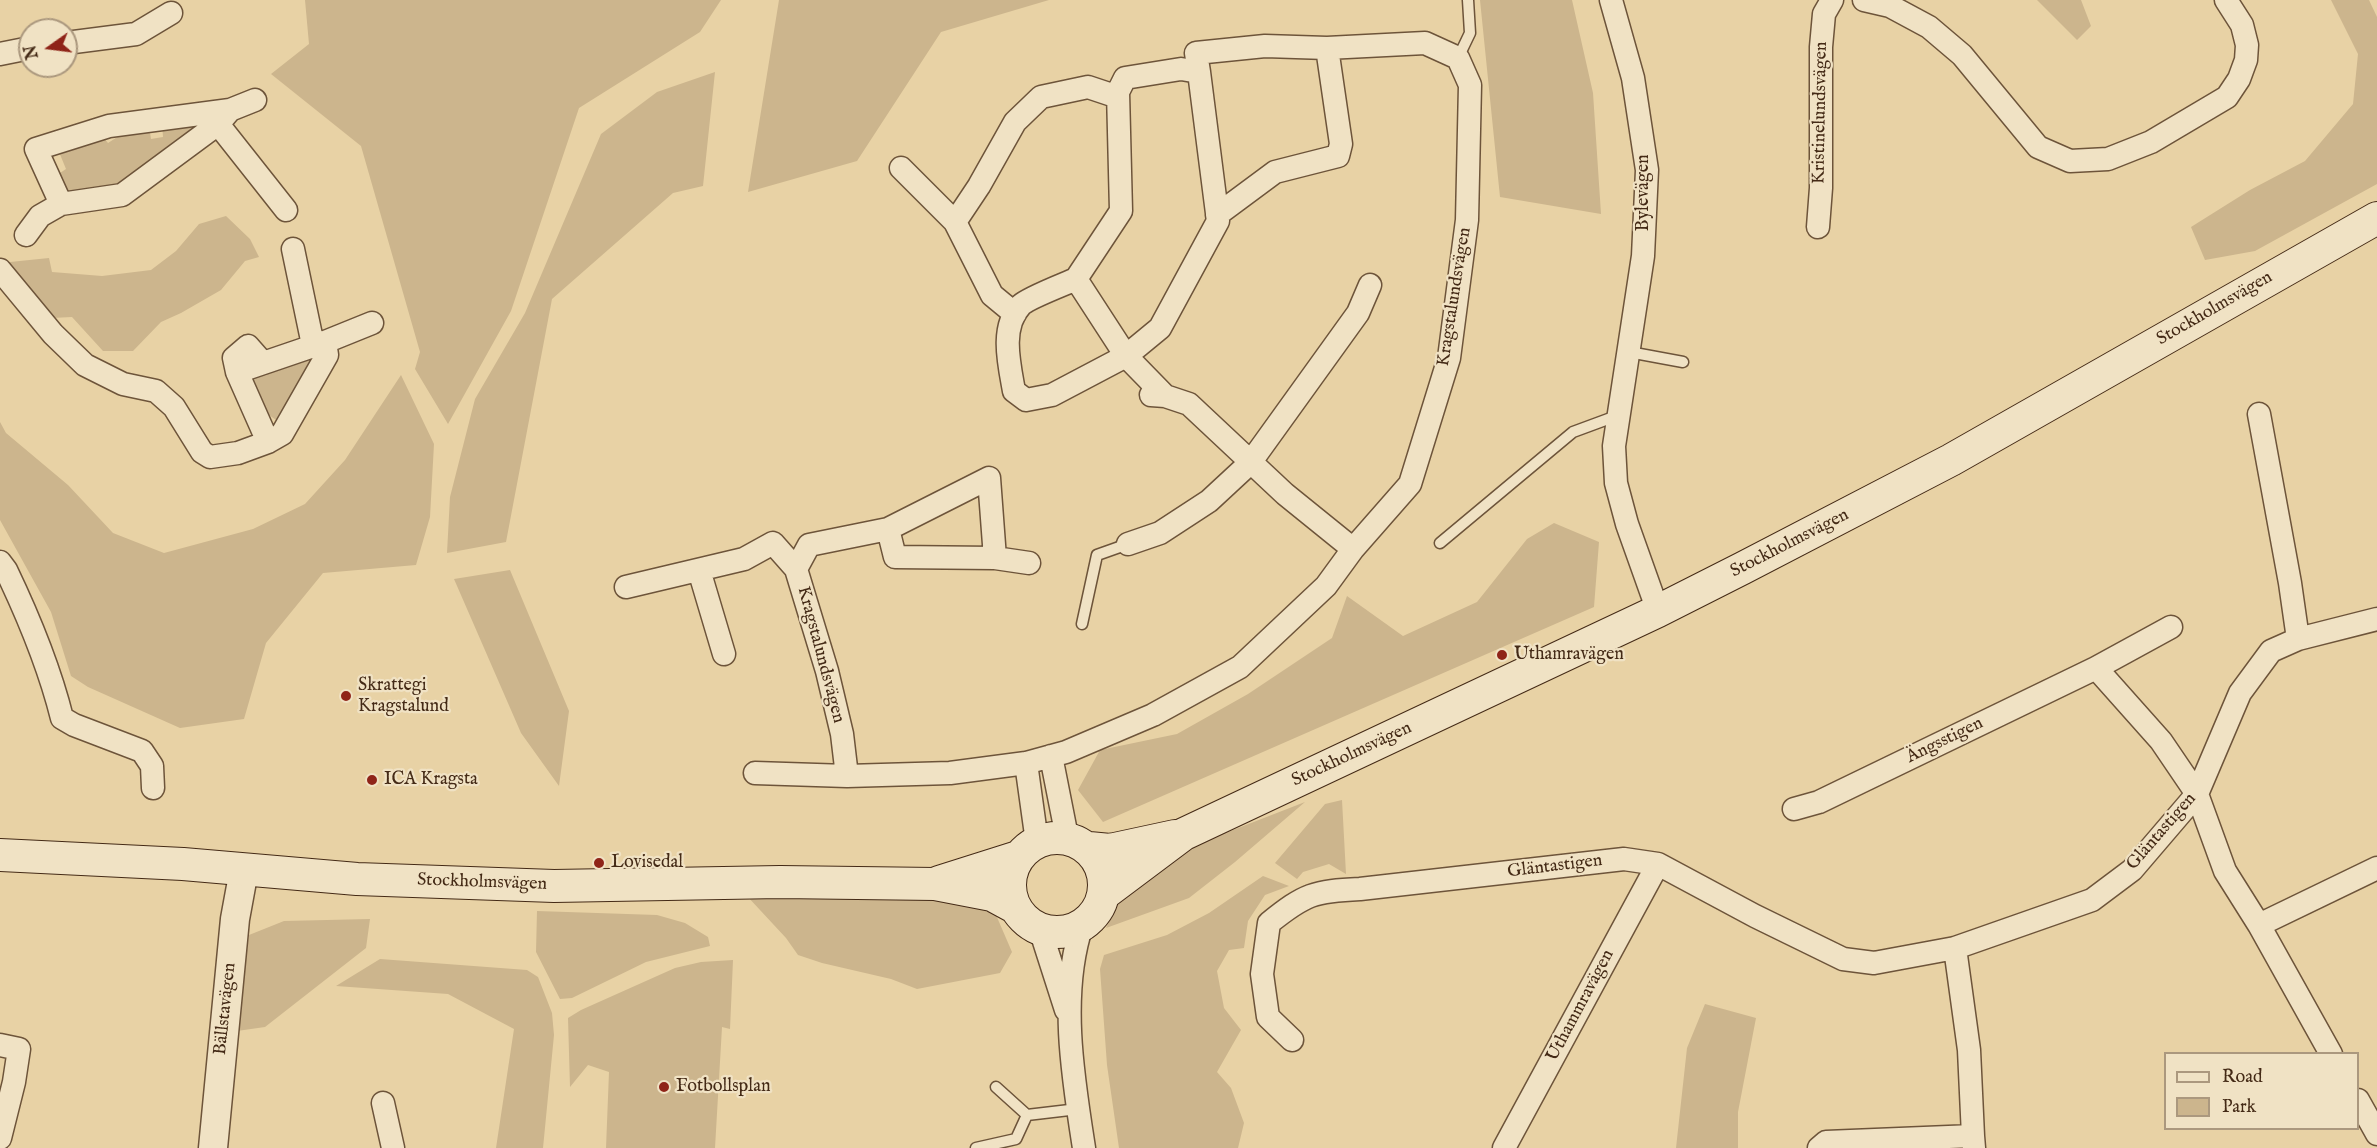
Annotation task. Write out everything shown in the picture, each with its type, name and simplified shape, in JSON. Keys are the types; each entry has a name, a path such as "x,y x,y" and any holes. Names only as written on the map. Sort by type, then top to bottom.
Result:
{"main road":[{"name":"Stockholmsvägen","path":"1104,894 1184,834 1658,611 1951,460 2375,226"},
{"name":"Stockholmsvägen","path":"935,884 1053,846 1110,850 1184,834"},
{"name":"Stockholmsvägen","path":"0,842 31,857"},
{"path":"1053,846 1098,860 1104,876 1104,894 1099,909 1083,926 1067,932 1056,932 1040,929 1026,920 1016,908 1010,882 1053,846"},
{"name":"Stockholmsvägen","path":"0,855 183,864 357,879 554,886 780,882 935,884 992,895 1016,908"}],"street":[{"name":"Bylevägen","path":"1611,0 1633,78 1647,170 1643,256 1614,446 1616,483 1627,524 1658,611"},
{"name":"Kristinelundsvägen","path":"1818,227 1821,188 1821,47 1824,14 1832,0"},
{"path":"1864,0 1890,6 1929,27 1962,55 2038,147 2070,161 2108,159 2151,142 2227,97 2239,79 2246,60 2247,45 2242,25 2226,0"},
{"path":"78,41 136,34 171,14"},
{"path":"1199,72 1181,69 1125,78 1118,92 1121,211 1076,279 1022,303 1009,323 1008,357 1014,391 1026,399 1052,395 1126,356 1160,328 1218,221 1218,215 1199,72 1196,53 1265,46 1327,48 1425,43 1458,58"},
{"path":"1218,215 1275,172 1338,156 1341,144 1327,48"},
{"path":"0,54 18,50"},
{"name":"Kragstalundsvägen","path":"755,772 847,776 951,773 1026,763 1052,756 1153,715 1240,667 1326,585 1353,549 1410,484 1449,358 1467,220 1470,86 1458,58"},
{"path":"955,222 979,186 1015,122 1041,97 1088,87 1118,97"},
{"path":"26,235 40,216 61,204 122,195 224,117 255,100"},
{"path":"61,204 36,149 109,126 224,117"},
{"path":"224,117 286,210"},
{"path":"901,168 955,222 992,295 1015,314"},
{"path":"0,270 53,334 85,365 123,384 156,391 174,407 202,452 210,457 238,453 282,434 327,355 319,344 293,249"},
{"path":"1076,279 1126,356 1158,396 1189,404 1284,494 1353,549"},
{"path":"1128,544 1160,533 1209,501 1251,462 1358,313 1370,285"},
{"path":"268,442 237,372 372,323"},
{"path":"2259,414 2298,639"},
{"path":"796,569 809,545 888,529 989,478 995,558"},
{"path":"888,529 895,557 995,558 1029,563"},
{"name":"Kragstalundsvägen","path":"699,570 744,559 773,543 796,569 827,671 842,734 847,776"},
{"path":"0,562 33,626 54,685 62,718 74,725 142,751 152,766 153,788"},
{"path":"626,587 699,570 724,654"},
{"name":"Gläntastigen","path":"1292,1040 1268,1017 1262,974 1269,923 1297,901 1326,890 1360,889 1624,859 1658,864 1755,916 1843,959 1874,963 1955,948 2092,900 2132,870 2197,794 2240,693 2271,651 2298,639 2377,619"},
{"name":"Ängsstigen","path":"1794,809 1819,802 2096,668 2171,627"},
{"path":"2096,668 2161,741 2197,794 2225,871 2259,925 2330,1052"},
{"path":"1052,756 1053,846"},
{"path":"1026,763 1053,846"},
{"name":"Uthammravägen","path":"1504,1148 1658,864"},
{"path":"2259,925 2377,868"},
{"name":"Bällstavägen","path":"213,1148 220,1060 244,870"},
{"path":"1083,926 1074,955 1070,1023 1084,1148"},
{"path":"1040,929 1070,1023"},
{"path":"1819,1148 1826,1142 1973,1142 1969,1050 1955,948"},
{"path":"0,1045 19,1049 14,1082 0,1137"},
{"path":"2359,1102 2377,1134"},
{"path":"382,1103 393,1148"}],"lane":[{"path":"1458,58 1470,33 1468,0"},
{"path":"1629,352 1683,362"},
{"path":"1440,543 1573,432 1619,414"},
{"path":"1082,624 1097,555 1128,544"},
{"path":"996,1087 1027,1115 1078,1109"},
{"path":"976,1148 1016,1139 1027,1115"}],"green space":[{"path":"305,0 721,0 700,32 579,108 511,311 448,424 415,369 420,352 361,146 271,74 309,44"},
{"path":"779,0 1049,0 941,32 857,161 748,192"},
{"path":"1480,0 1572,0 1593,93 1601,214 1500,197"},
{"path":"2037,0 2081,0 2091,26 2077,40"},
{"path":"2331,0 2369,0 2377,17 2377,184 2255,251 2205,260 2191,227 2250,190 2305,161 2353,104 2358,54"},
{"path":"715,72 703,186 673,193 552,299 506,542 447,553 450,497 475,399 525,313 601,134 657,92"},
{"path":"211,116 117,191 63,199 54,177 66,169 57,147 104,138 108,143 122,134 149,126 151,139 163,137 162,124"},
{"path":"226,216 250,239 259,257 245,261 221,290 161,322 133,351 103,351 72,317 52,318 8,265 10,262 49,258 52,272 102,276 151,270 176,251 199,224"},
{"path":"307,352 315,359 282,424 266,413 245,373"},
{"path":"401,375 434,444 430,517 416,565 323,573 266,643 244,719 180,728 88,687 71,676 51,612 0,520 0,422 6,433 68,485 113,533 164,553 253,529 305,504 345,460"},
{"path":"1554,523 1599,542 1594,607 1103,822 1078,790 1100,750 1177,734 1248,694 1332,638 1347,596 1403,636 1477,602 1527,539"},
{"path":"510,570 569,711 559,786 521,733 454,579"},
{"path":"1342,800 1346,874 1329,864 1303,872 1297,879 1275,863 1325,804"},
{"path":"1305,802 1189,898 1106,928 1124,892 1136,877 1210,839"},
{"path":"1263,876 1289,886 1265,895 1248,921 1244,948 1229,950 1217,971 1224,1008 1241,1030 1217,1072 1231,1088 1244,1123 1238,1148 1119,1148 1107,1065 1100,969 1104,955 1167,935 1209,913"},
{"path":"973,895 990,901 1012,952 1000,973 917,989 891,979 798,955 786,938 747,896"},
{"path":"537,911 657,915 685,923 708,937 710,946 646,962 572,998 560,999 536,952"},
{"path":"370,919 366,948 265,1027 237,1031 249,935 284,921"},
{"path":"380,959 527,970 538,977 552,1013 554,1035 543,1148 496,1148 514,1029 448,994 336,986"},
{"name":"Fotbollsplan","path":"733,960 730,1029 722,1027 715,1148 606,1148 609,1072 588,1065 570,1087 568,1018 675,968 701,962"},
{"path":"1705,1004 1756,1018 1738,1112 1738,1148 1676,1148 1687,1048"}],"place":[{"name":"Uthamravägen","path":"1502,655"},
{"name":"Skrattegi Kragstalund","path":"346,696"},
{"name":"ICA Kragsta","path":"372,780"},
{"name":"Lovisedal","path":"599,863"},
{"name":"Fotbollsplan","path":"664,1087"}]}
